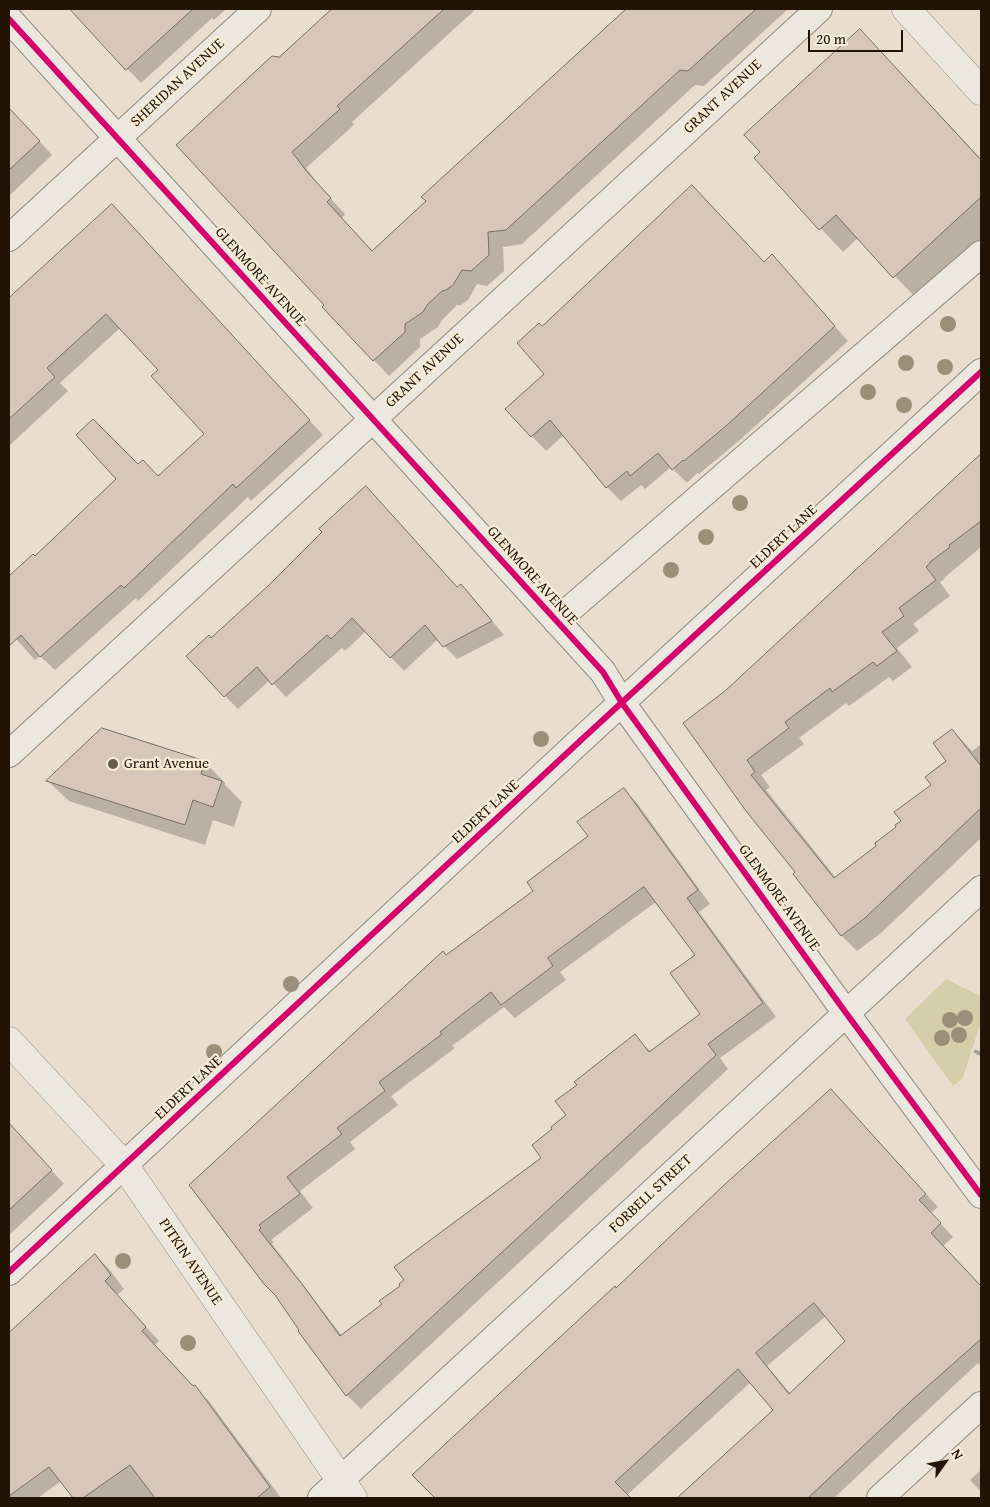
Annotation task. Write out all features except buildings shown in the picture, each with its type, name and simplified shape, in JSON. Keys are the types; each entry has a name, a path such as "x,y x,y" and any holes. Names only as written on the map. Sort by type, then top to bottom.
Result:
{"street":[{"name":"SHERIDAN AVENUE","path":"9,238 258,9"},
{"name":"GRANT AVENUE","path":"9,754 819,9"},
{"path":"906,9 981,91"},
{"name":"GLENMORE AVENUE","path":"9,19 603,672 622,703 846,1013 981,1195"},
{"path":"556,621 981,254"},
{"name":"ELDERT LANE","path":"9,1272 981,372"},
{"name":"FORBELL STREET","path":"338,1492 846,1013 981,889"},
{"name":"PITKIN AVENUE","path":"9,1041 124,1165 338,1492"},
{"path":"880,1498 981,1405"}],"shaded area":[{"path":"946,979 981,996 981,1021 963,1078 953,1086 905,1019"}],"railway":[{"path":"974,1051 981,1054"}],"cycle path":[{"path":"9,19 603,672 622,703 846,1013 981,1195"},
{"path":"9,1272 580,741 981,372"}],"place":[{"name":"Grant Avenue","path":"113,764"}]}
